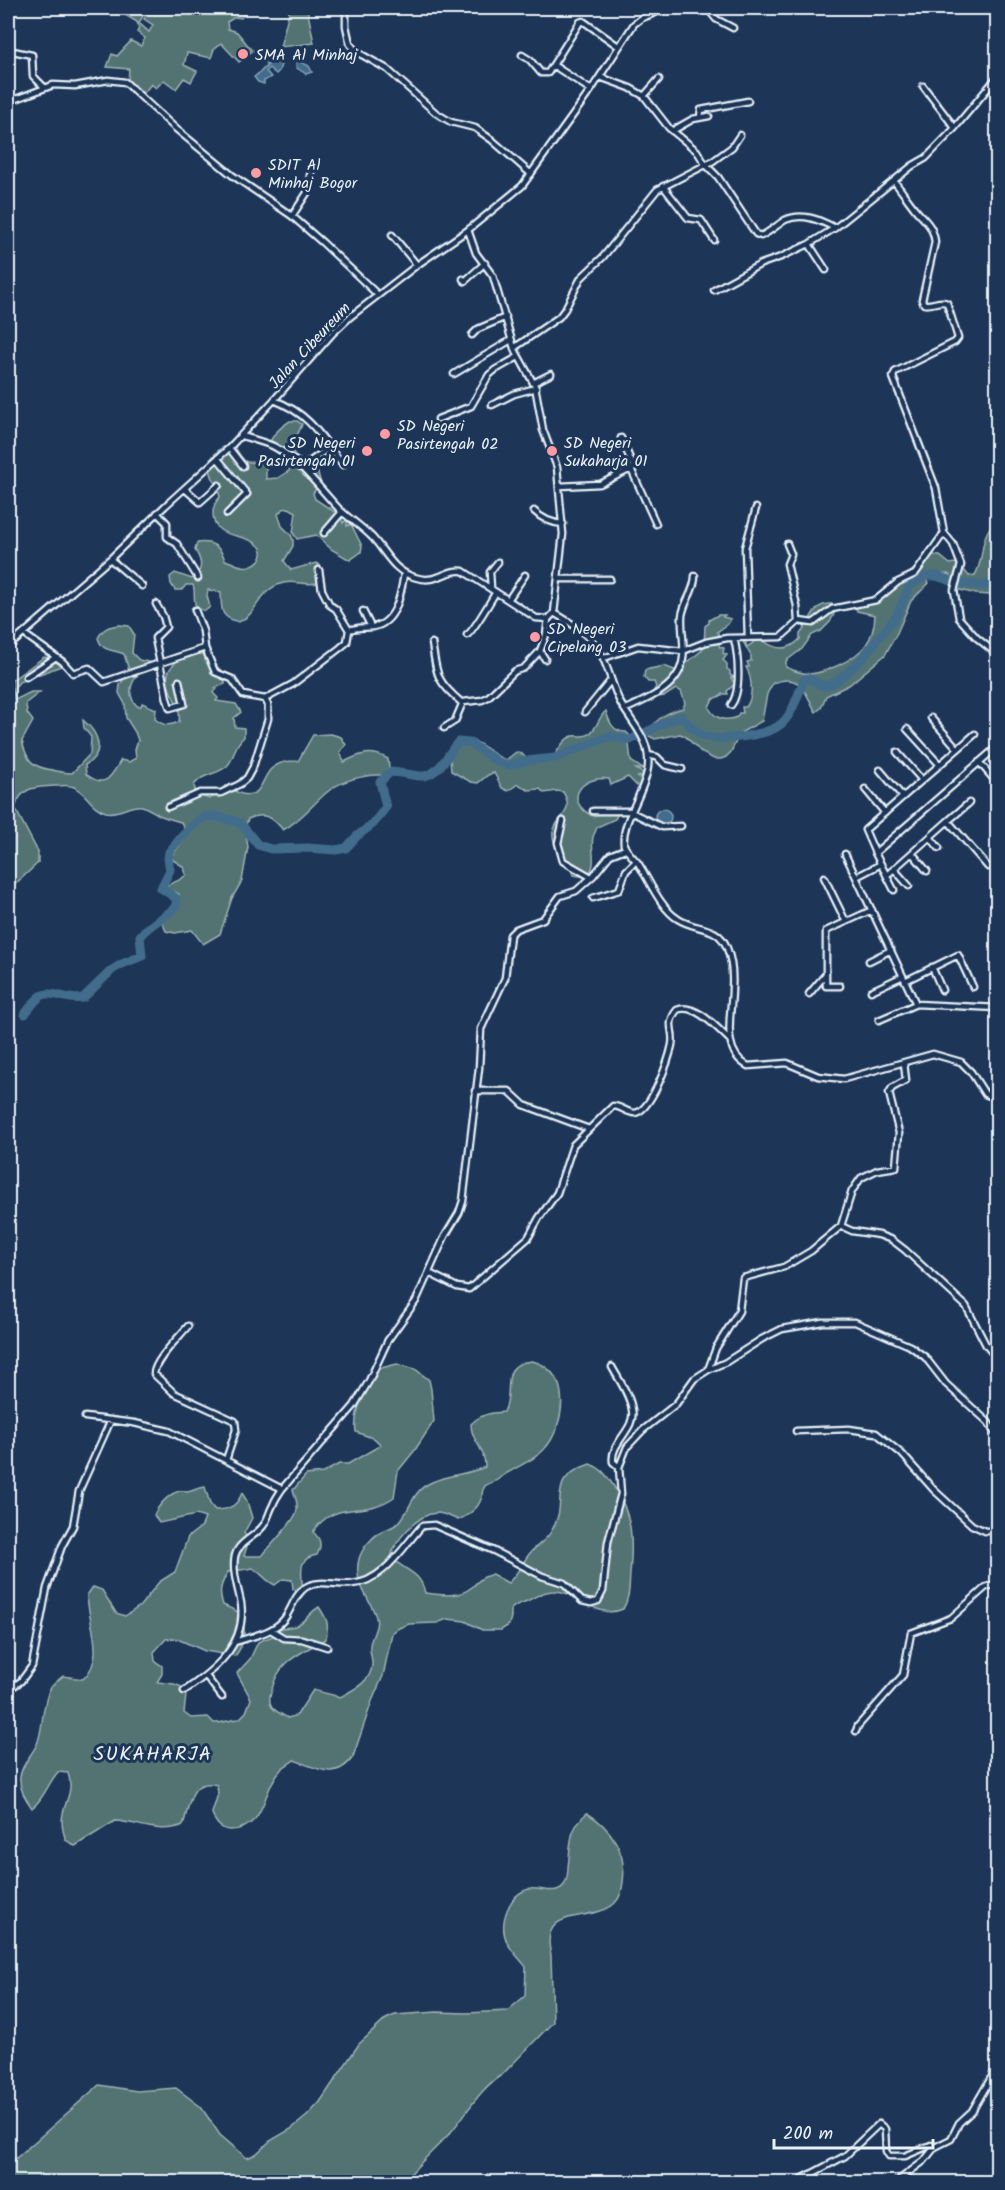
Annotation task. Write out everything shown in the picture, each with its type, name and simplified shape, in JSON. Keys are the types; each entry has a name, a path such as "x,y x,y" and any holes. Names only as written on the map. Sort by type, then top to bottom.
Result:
{"street":[{"path":"346,8 346,26 350,44 357,52 387,69 436,113 451,122 471,126 492,140 531,174"},
{"name":"Jalan Cibeureum","path":"8,647 110,559 242,436 332,334 376,294 468,230 522,186 638,20 668,8"},
{"path":"707,8 716,19 733,28"},
{"path":"522,55 530,60 541,73 548,73 581,20 618,46"},
{"path":"8,50 32,55 33,76 45,88"},
{"path":"554,66 591,90"},
{"path":"714,290 835,228 912,166 926,158 995,84 998,76"},
{"path":"600,77 644,96 672,131 691,144 705,164 718,177 759,236 784,221 799,217 813,218 835,228"},
{"path":"644,96 659,79"},
{"path":"8,102 53,85 75,86 108,80 125,82 175,128 232,175 292,216 324,243 376,294"},
{"path":"923,86 955,128"},
{"path":"700,117 701,110 748,100"},
{"path":"672,131 700,117 710,116"},
{"path":"514,348 559,316 581,278 603,257 651,196 663,186 711,162 732,147 740,135"},
{"path":"292,216 310,188 309,178 313,170"},
{"path":"894,181 916,211 931,225 934,233 935,242 922,300 928,305 947,303 958,338 955,342 895,372 893,376 936,488 944,533 953,544 961,565 954,590 961,621 998,655"},
{"path":"663,186 688,218 701,220 714,240"},
{"path":"462,703 488,697 515,671 524,668 540,651 546,635 548,619 554,613 559,579 562,525 557,467 541,422 535,386 514,348 493,276 472,247 468,230"},
{"path":"392,235 417,264"},
{"path":"809,243 826,270"},
{"path":"463,279 465,281 485,263"},
{"path":"472,335 478,329 506,317"},
{"path":"454,374 511,340"},
{"path":"438,419 471,406 489,375 495,369 518,357"},
{"path":"492,405 535,386 550,374"},
{"path":"274,400 302,414 344,465"},
{"path":"242,436 273,447 301,468 342,512 363,528 394,566 404,574 427,579 440,578 453,571 471,574 536,618 548,619"},
{"path":"621,438 633,462 632,469 656,524"},
{"path":"301,468 330,447"},
{"path":"229,448 243,466"},
{"path":"218,459 249,496 227,514"},
{"path":"560,486 600,484 632,469"},
{"path":"185,489 200,501 219,485"},
{"path":"748,638 745,548 756,508"},
{"path":"534,511 543,518 562,525"},
{"path":"324,533 342,512"},
{"path":"157,513 167,523 168,537 177,544 198,578"},
{"path":"604,658 638,646 683,651 706,642 734,638 781,637 798,622 815,623 832,609 876,600 898,582 917,572 944,533"},
{"path":"788,544 791,554 787,564 798,609 798,622"},
{"path":"110,559 142,586"},
{"path":"467,635 474,630 494,590 490,572 498,562"},
{"path":"195,610 203,631 205,648 216,673 231,678 243,695 265,699 293,684 347,642 349,630 322,590 319,570"},
{"path":"349,630 381,624 393,612 400,599 404,574"},
{"path":"508,600 525,575"},
{"path":"626,709 667,687 681,666 682,614 692,592 695,576"},
{"path":"559,579 610,579"},
{"path":"156,604 166,627 155,637 170,708 184,704 180,681"},
{"path":"363,610 371,627"},
{"path":"554,613 585,634 604,658 610,680 645,742 648,755 645,781 624,836 625,849 676,918 713,931 720,935 725,943 731,968 732,992 728,1024 730,1040 738,1057 748,1066 788,1063 818,1076 852,1078 933,1054 956,1059 966,1066 982,1091 990,1096 998,1094"},
{"path":"24,634 56,657 73,673 89,668 104,682 205,648"},
{"path":"731,705 736,697 738,674 734,638"},
{"path":"432,643 441,683 462,703"},
{"path":"540,651 545,659"},
{"path":"26,677 56,657"},
{"path":"585,712 610,680"},
{"path":"168,807 200,793 221,793 247,778 253,767 268,719 268,705 265,699"},
{"path":"444,728 455,721 462,703"},
{"path":"931,718 958,749"},
{"path":"907,729 940,765"},
{"path":"894,890 865,830 975,734"},
{"path":"875,853 998,746"},
{"path":"897,752 922,780"},
{"path":"648,755 657,757 664,764 682,769"},
{"path":"980,762 998,784"},
{"path":"880,770 903,797"},
{"path":"865,789 885,813"},
{"path":"886,876 969,803"},
{"path":"593,811 625,811 662,827 681,826"},
{"path":"563,821 558,843 562,860 591,877"},
{"path":"948,821 988,867"},
{"path":"930,837 939,848"},
{"path":"184,1691 206,1676 235,1642 242,1617 235,1572 235,1557 239,1548 264,1525 282,1489 354,1406 369,1381 388,1340 416,1301 445,1236 459,1213 463,1201 481,1029 505,978 510,934 516,929 543,919 560,896 576,891 610,855 625,849"},
{"path":"912,853 927,871"},
{"path":"845,854 916,1004"},
{"path":"593,898 619,890 626,871 636,861"},
{"path":"856,877 881,864"},
{"path":"894,869 909,886"},
{"path":"824,877 846,922"},
{"path":"840,986 826,986 826,931 872,910"},
{"path":"869,961 891,950"},
{"path":"870,991 932,968 958,955 973,987"},
{"path":"932,968 942,990"},
{"path":"809,994 826,974"},
{"path":"879,1020 916,1004 998,1008"},
{"path":"429,1274 457,1287 469,1289 532,1233 538,1218 557,1193 570,1150 613,1106 636,1113 646,1106 655,1091 670,1052 672,1041 670,1024 678,1009 688,1008 699,1014 730,1040"},
{"path":"708,1370 716,1348 739,1311 743,1278 784,1267 811,1251 841,1226 852,1191 861,1178 872,1172 893,1169 897,1166 899,1132 889,1093 892,1088 906,1080 904,1063"},
{"path":"990,1096 998,1066"},
{"path":"476,1091 509,1091 524,1105 589,1129"},
{"path":"841,1226 852,1231 879,1235 892,1240 906,1250 966,1306 986,1345 998,1360"},
{"path":"235,1642 271,1630 284,1619 305,1588 315,1584 351,1584 369,1580 389,1563 422,1526 427,1524 494,1551 542,1576 564,1583 582,1601 596,1602 602,1594 608,1542 621,1494 619,1467 624,1452 636,1437 676,1404 694,1379 782,1329 823,1322 855,1322 910,1346 920,1353 946,1384 988,1422 998,1437"},
{"path":"188,1326 158,1362 153,1370 154,1374 174,1394 235,1421 236,1430 226,1460"},
{"path":"612,1367 633,1411 629,1425 613,1451 613,1462 619,1467"},
{"path":"85,1418 111,1420 169,1431 282,1489"},
{"path":"8,1690 21,1682 32,1666 47,1588 62,1546 73,1526 79,1491 111,1420"},
{"path":"796,1431 849,1429 876,1433 902,1454 934,1490 972,1525 985,1531 998,1531"},
{"path":"856,1731 903,1675 911,1634 951,1618 986,1587 998,1584"},
{"path":"271,1630 284,1638 302,1639 327,1647"},
{"path":"206,1676 222,1697"},
{"path":"896,2182 924,2161 935,2147 951,2139 959,2123 972,2111 998,2066"},
{"path":"998,2110 994,2131 998,2138"},
{"path":"796,2182 838,2161 879,2124 885,2129 886,2151 889,2156 905,2156 931,2145 935,2147"}],"green space":[{"path":"126,8 141,8 138,12 143,16 139,23 149,32 153,25 144,19 150,8 250,8 241,18 235,17 227,22 228,29 237,32 251,52 239,62 221,43 214,49 211,58 187,53 184,65 197,71 191,82 184,78 176,89 164,80 156,88 151,84 144,93 128,80 129,69 107,67 112,54 117,56 131,41 141,46 145,38 137,32 139,28 137,22 122,13"},
{"path":"290,8 307,8 314,43 280,47"},
{"path":"290,421 302,424 293,444 295,456 316,469 321,483 313,493 315,499 341,516 343,523 347,519 347,526 351,524 362,546 361,552 350,560 331,549 316,535 297,539 293,533 296,512 289,508 283,509 278,514 282,526 293,540 293,546 284,561 291,570 316,563 321,566 322,572 317,583 289,582 275,586 249,615 239,622 224,615 221,592 208,590 210,607 205,611 200,609 194,601 193,585 186,585 182,590 175,590 170,577 175,573 192,579 196,576 201,565 195,550 197,543 215,546 221,551 225,560 242,566 256,563 262,553 258,545 223,532 214,522 213,508 220,497 211,475 210,460 224,447 235,447 246,461 263,462 266,467 266,479 278,478 289,471 290,465 287,459 268,447 271,439"},
{"path":"997,521 997,560 994,569 994,587 990,595 956,589 959,583 948,574 926,576 929,583 911,601 885,655 849,685 826,696 821,708 816,712 801,686 790,680 783,680 773,683 767,694 762,721 740,733 726,757 714,759 702,753 680,734 655,739 649,736 648,732 659,719 683,708 685,703 681,691 676,689 665,696 658,697 653,692 656,687 654,682 648,682 644,677 645,670 664,666 677,671 701,651 704,646 705,626 709,620 718,615 725,615 723,617 731,619 717,632 719,635 716,638 720,647 724,648 723,653 727,655 723,660 727,664 730,675 734,677 731,678 735,684 727,691 728,694 722,694 713,699 709,708 718,717 725,719 737,717 739,713 743,713 742,707 746,707 749,703 751,693 750,676 746,667 749,667 747,662 751,661 751,656 741,638 747,647 760,638 775,647 785,648 800,639 800,634 816,610 832,604 836,610 830,622 821,631 812,635 802,649 786,661 786,667 801,673 813,674 839,665 865,646 872,632 875,615 857,611 855,605 885,591 933,555 940,556 950,564 959,565 969,576 975,575 987,532"},
{"path":"120,625 129,626 134,634 132,653 139,660 148,662 133,682 131,694 133,700 137,706 141,706 142,703 156,709 155,719 163,724 179,722 178,709 168,681 168,674 176,662 182,658 205,654 205,660 212,661 225,675 225,684 215,688 217,689 213,693 218,698 216,701 236,704 241,712 234,718 235,727 244,728 244,737 227,766 202,778 194,785 196,794 209,799 217,795 225,786 242,794 254,794 271,769 283,762 298,761 313,735 331,734 341,737 346,745 340,752 344,762 371,753 388,759 389,768 383,775 360,777 338,785 283,830 268,817 259,816 248,819 245,828 248,847 242,881 232,898 220,934 203,944 192,930 175,933 166,931 162,922 175,911 179,899 179,894 163,887 186,875 184,867 170,858 184,837 181,822 159,815 142,806 111,813 106,812 96,807 72,786 30,789 21,795 15,808 38,852 38,863 8,891 8,683 44,657 53,659 61,666 19,682 13,690 15,700 31,692 40,692 26,703 27,713 33,721 22,741 26,754 35,765 72,773 90,754 91,737 84,728 83,720 93,731 98,743 96,755 85,765 86,774 98,781 107,779 121,760 129,762 136,758 135,750 138,740 126,718 125,704 119,693 120,685 129,670 124,654 105,648 98,638 107,628"},
{"path":"606,711 615,728 626,732 631,737 629,744 631,761 643,769 636,769 646,775 638,777 647,782 643,787 637,786 628,777 611,785 609,779 599,779 590,781 579,790 578,803 593,816 605,810 618,814 615,819 597,827 592,842 592,868 586,877 574,875 554,843 555,826 567,809 563,792 544,793 540,789 528,790 518,784 508,791 502,788 494,773 478,783 471,782 451,771 450,759 457,742 465,740 477,743 506,760 516,752 527,759 550,759 566,739 589,734"},
{"path":"532,1361 550,1370 556,1378 561,1393 562,1406 559,1420 547,1446 541,1453 485,1486 481,1499 472,1512 458,1520 436,1513 422,1518 402,1536 391,1557 416,1575 425,1593 450,1595 461,1593 492,1574 508,1583 530,1553 552,1530 559,1510 560,1492 567,1477 590,1464 601,1470 608,1478 620,1496 628,1517 631,1561 629,1592 623,1609 613,1612 604,1611 571,1595 549,1591 513,1607 509,1625 501,1630 482,1630 465,1621 447,1619 437,1623 409,1624 399,1628 392,1633 383,1676 353,1757 340,1769 332,1771 317,1769 294,1760 280,1770 257,1816 242,1828 227,1830 216,1823 212,1813 218,1794 217,1785 208,1784 201,1785 192,1795 183,1825 166,1829 115,1821 75,1846 66,1840 62,1820 70,1790 68,1773 58,1772 40,1800 32,1808 25,1797 20,1777 22,1768 39,1737 47,1696 53,1685 63,1676 83,1679 94,1661 94,1639 87,1595 93,1587 102,1590 116,1613 125,1616 140,1606 159,1582 175,1572 188,1537 202,1526 205,1518 196,1515 159,1523 154,1515 168,1497 176,1492 187,1492 205,1487 210,1504 215,1510 220,1510 235,1504 242,1493 252,1518 244,1533 249,1540 244,1556 262,1556 296,1514 297,1504 293,1490 306,1475 323,1473 339,1464 348,1464 381,1445 375,1439 356,1432 359,1407 377,1369 397,1364 415,1369 429,1380 434,1421 398,1471 394,1497 372,1507 331,1515 322,1522 313,1532 320,1542 317,1555 305,1560 303,1564 302,1594 293,1589 292,1580 283,1579 275,1585 253,1568 228,1572 221,1588 223,1605 243,1614 244,1620 243,1641 235,1656 205,1651 175,1638 166,1639 154,1652 155,1661 162,1666 162,1674 157,1682 182,1687 186,1695 184,1713 191,1718 208,1717 214,1723 239,1719 246,1712 251,1699 237,1673 250,1659 258,1642 275,1635 275,1630 298,1625 319,1607 327,1622 325,1639 292,1658 286,1664 275,1679 270,1696 271,1705 278,1712 288,1718 297,1715 313,1690 340,1697 366,1680 371,1669 370,1645 377,1622 358,1574 362,1551 378,1533 399,1522 423,1487 442,1478 485,1467 483,1454 473,1435 471,1424 486,1415 504,1412 509,1379 514,1367"},
{"path":"587,1813 604,1826 620,1851 624,1871 619,1898 605,1909 570,1918 552,1928 549,1939 553,2022 503,2074 481,2093 451,2132 403,2182 8,2182 8,2159 14,2160 99,2085 137,2091 176,2088 201,2107 220,2135 247,2158 256,2154 270,2141 291,2129 307,2116 320,2102 359,2044 386,2019 395,2015 437,2012 507,2011 525,1996 526,1967 507,1942 504,1926 507,1910 522,1892 529,1889 557,1890 564,1885 573,1831"}],"water":[{"path":"276,58 281,65 279,71 276,74 269,68 266,71 271,77 264,81 264,84 258,82 254,77"},
{"path":"299,61 309,66 312,72 306,74 297,68 296,63"},
{"path":"663,809 671,817 663,825 655,817"}],"waterway":[{"path":"253,50 267,65 265,68"},
{"path":"25,1014 45,994 83,998 112,970 142,956 140,936 176,906 176,898 161,888 170,870 169,852 183,835 205,817 213,816 235,821 242,825 258,845 271,849 336,850 346,848 373,824 386,807 380,782 390,772 421,776 430,774 440,767 458,742 470,743 498,762 509,765 555,758 610,736 630,740 681,717 699,733 711,738 756,735 784,722 804,680 808,678 823,686 832,684 860,661 897,615 910,585 926,576 936,576 958,583"},
{"path":"964,584 984,586 994,582 998,587"}],"place":[{"name":"SMA Al Minhaj","path":"243,54"},
{"name":"SDIT Al Minhaj Bogor","path":"256,173"},
{"name":"SD Negeri Pasirtengah 02","path":"385,434"},
{"name":"SD Negeri Pasirtengah 01","path":"367,451"},
{"name":"SD Negeri Sukaharja 01","path":"552,451"},
{"name":"SD Negeri Cipelang 03","path":"535,637"}],"district":[{"name":"SUKAHARJA","path":"153,1753"}]}
